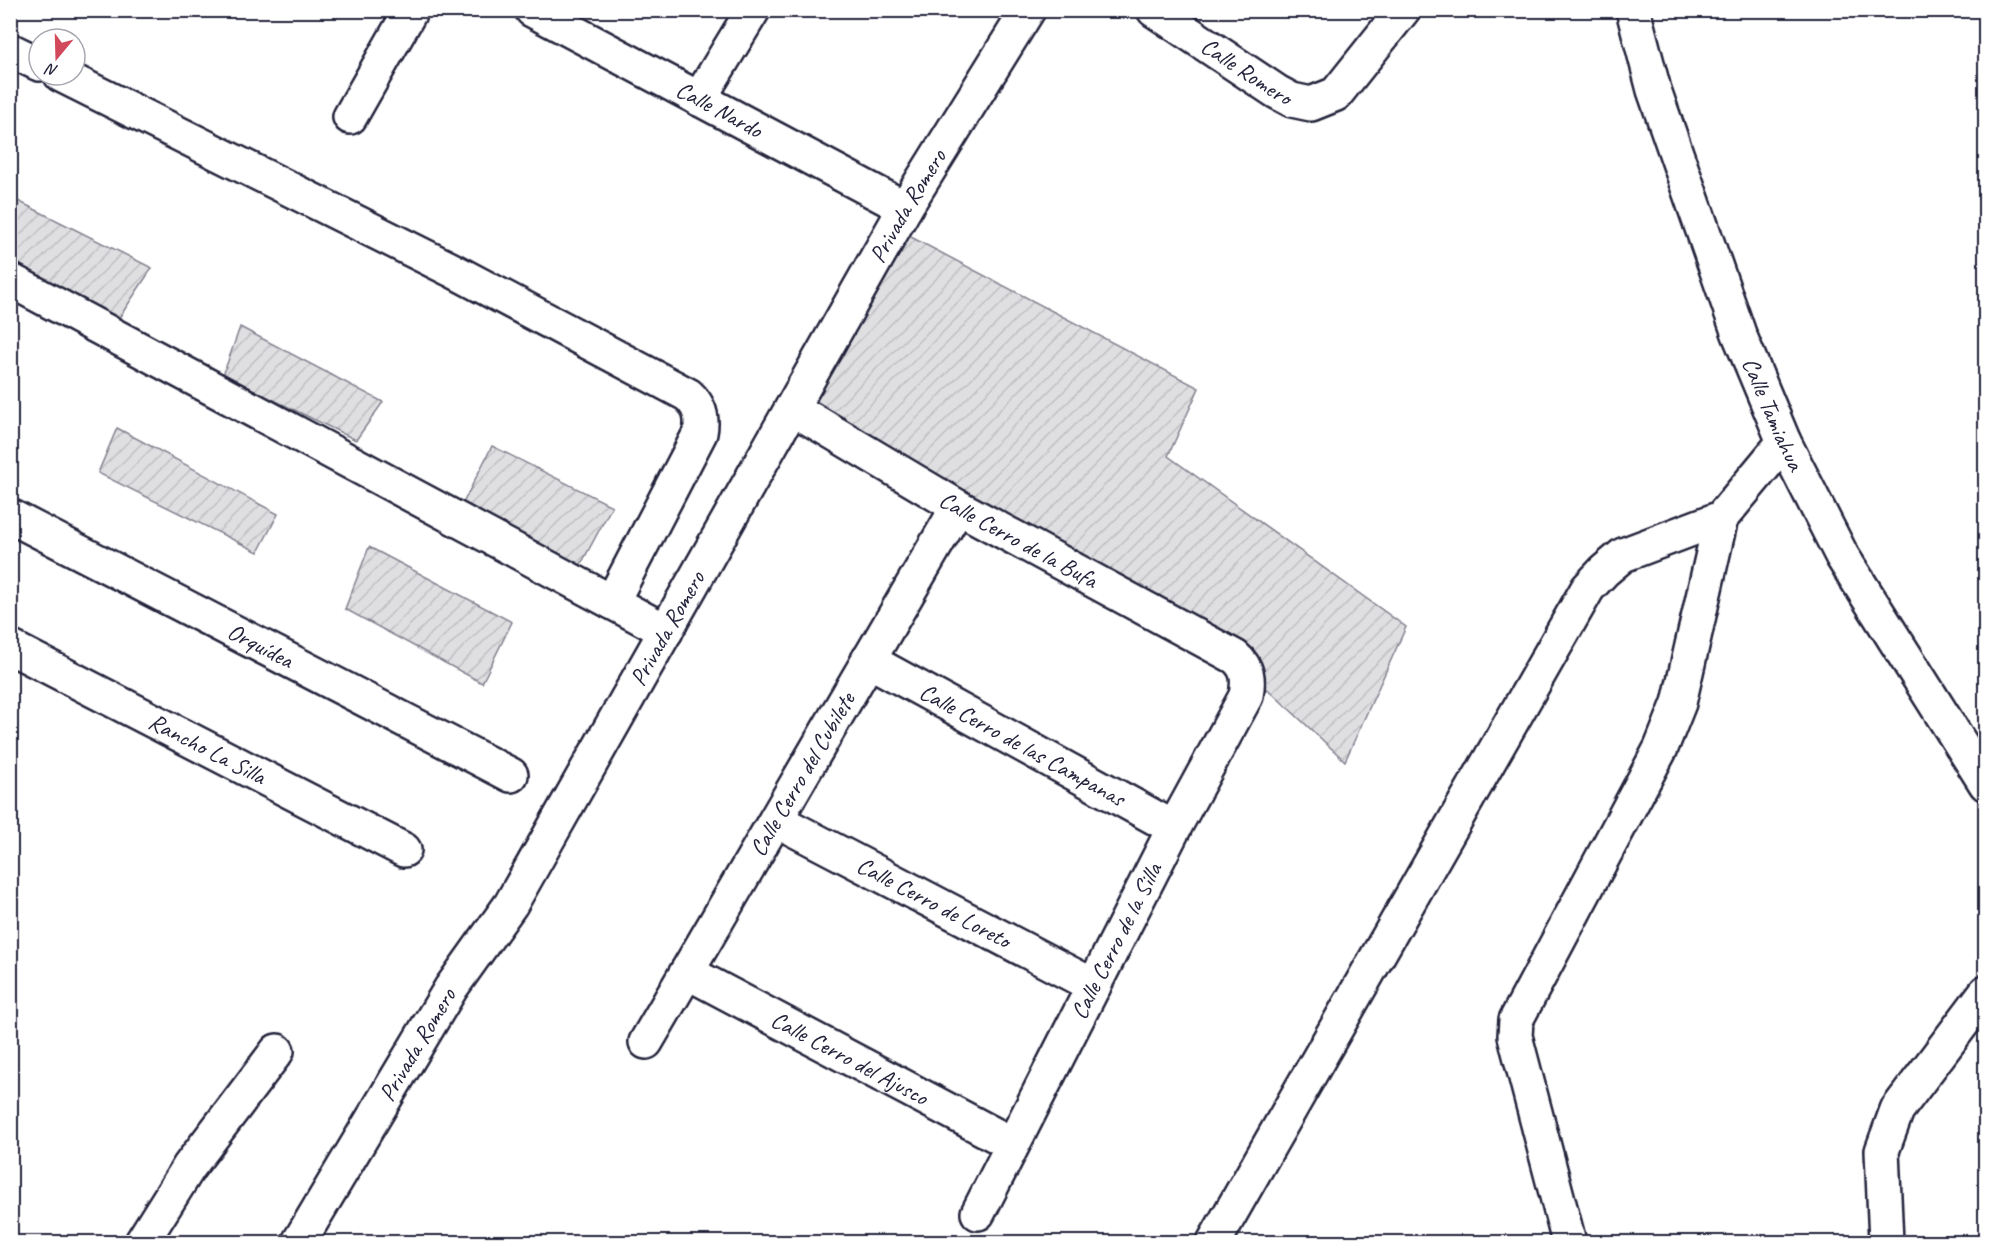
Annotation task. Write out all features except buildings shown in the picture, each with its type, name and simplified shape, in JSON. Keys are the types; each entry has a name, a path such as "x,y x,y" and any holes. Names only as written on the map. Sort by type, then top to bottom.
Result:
{"street":[{"path":"350,117 411,10"},
{"name":"Calle Nardo","path":"532,10 905,208"},
{"path":"699,99 753,10"},
{"name":"Privada Romero","path":"299,1242 451,988 511,904 905,208 1028,10"},
{"name":"Calle Romero","path":"1154,10 1277,92 1292,100 1311,104 1335,93 1403,10"},
{"name":"Calle Tamiahua","path":"1633,10 1654,90 1739,334 1784,442 1842,556 1986,784"},
{"path":"10,50 27,58"},
{"path":"85,87 452,270 688,395 695,401 703,421 700,433 612,602"},
{"path":"12,281 666,631"},
{"name":"Calle Cerro de la Bufa","path":"792,408 958,507 1235,657 1246,669"},
{"path":"1569,1242 1515,1036 1516,1020 1665,739 1679,703 1721,519 1784,442"},
{"name":"Calle Cerro del Cubilete","path":"646,1042 958,507"},
{"name":"Orquídea","path":"10,516 511,775"},
{"path":"1214,1242 1588,588 1623,555 1721,519"},
{"name":"Rancho La Silla","path":"10,647 404,850"},
{"name":"Calle Cerro de las Campanas","path":"868,660 1174,828"},
{"name":"Calle Cerro de la Silla","path":"978,1213 1174,828 1246,696 1248,683 1246,669"},
{"name":"Calle Cerro de Loreto","path":"776,820 1094,986"},
{"name":"Calle Cerro del Ajusco","path":"687,972 1012,1144"},
{"path":"1886,1242 1882,1151 1897,1110 1986,992"},
{"path":"142,1242 189,1167 277,1051"}],"shaded area":[{"path":"10,197 152,268 119,318 11,265"},
{"path":"909,236 1199,388 1168,456 1406,627 1345,761 1246,669 792,408"},
{"path":"240,327 383,402 356,440 223,375"},
{"path":"117,428 278,514 258,552 98,473"},
{"path":"492,446 612,506 572,581 455,519"},
{"path":"369,547 512,622 482,683 345,609"}]}
